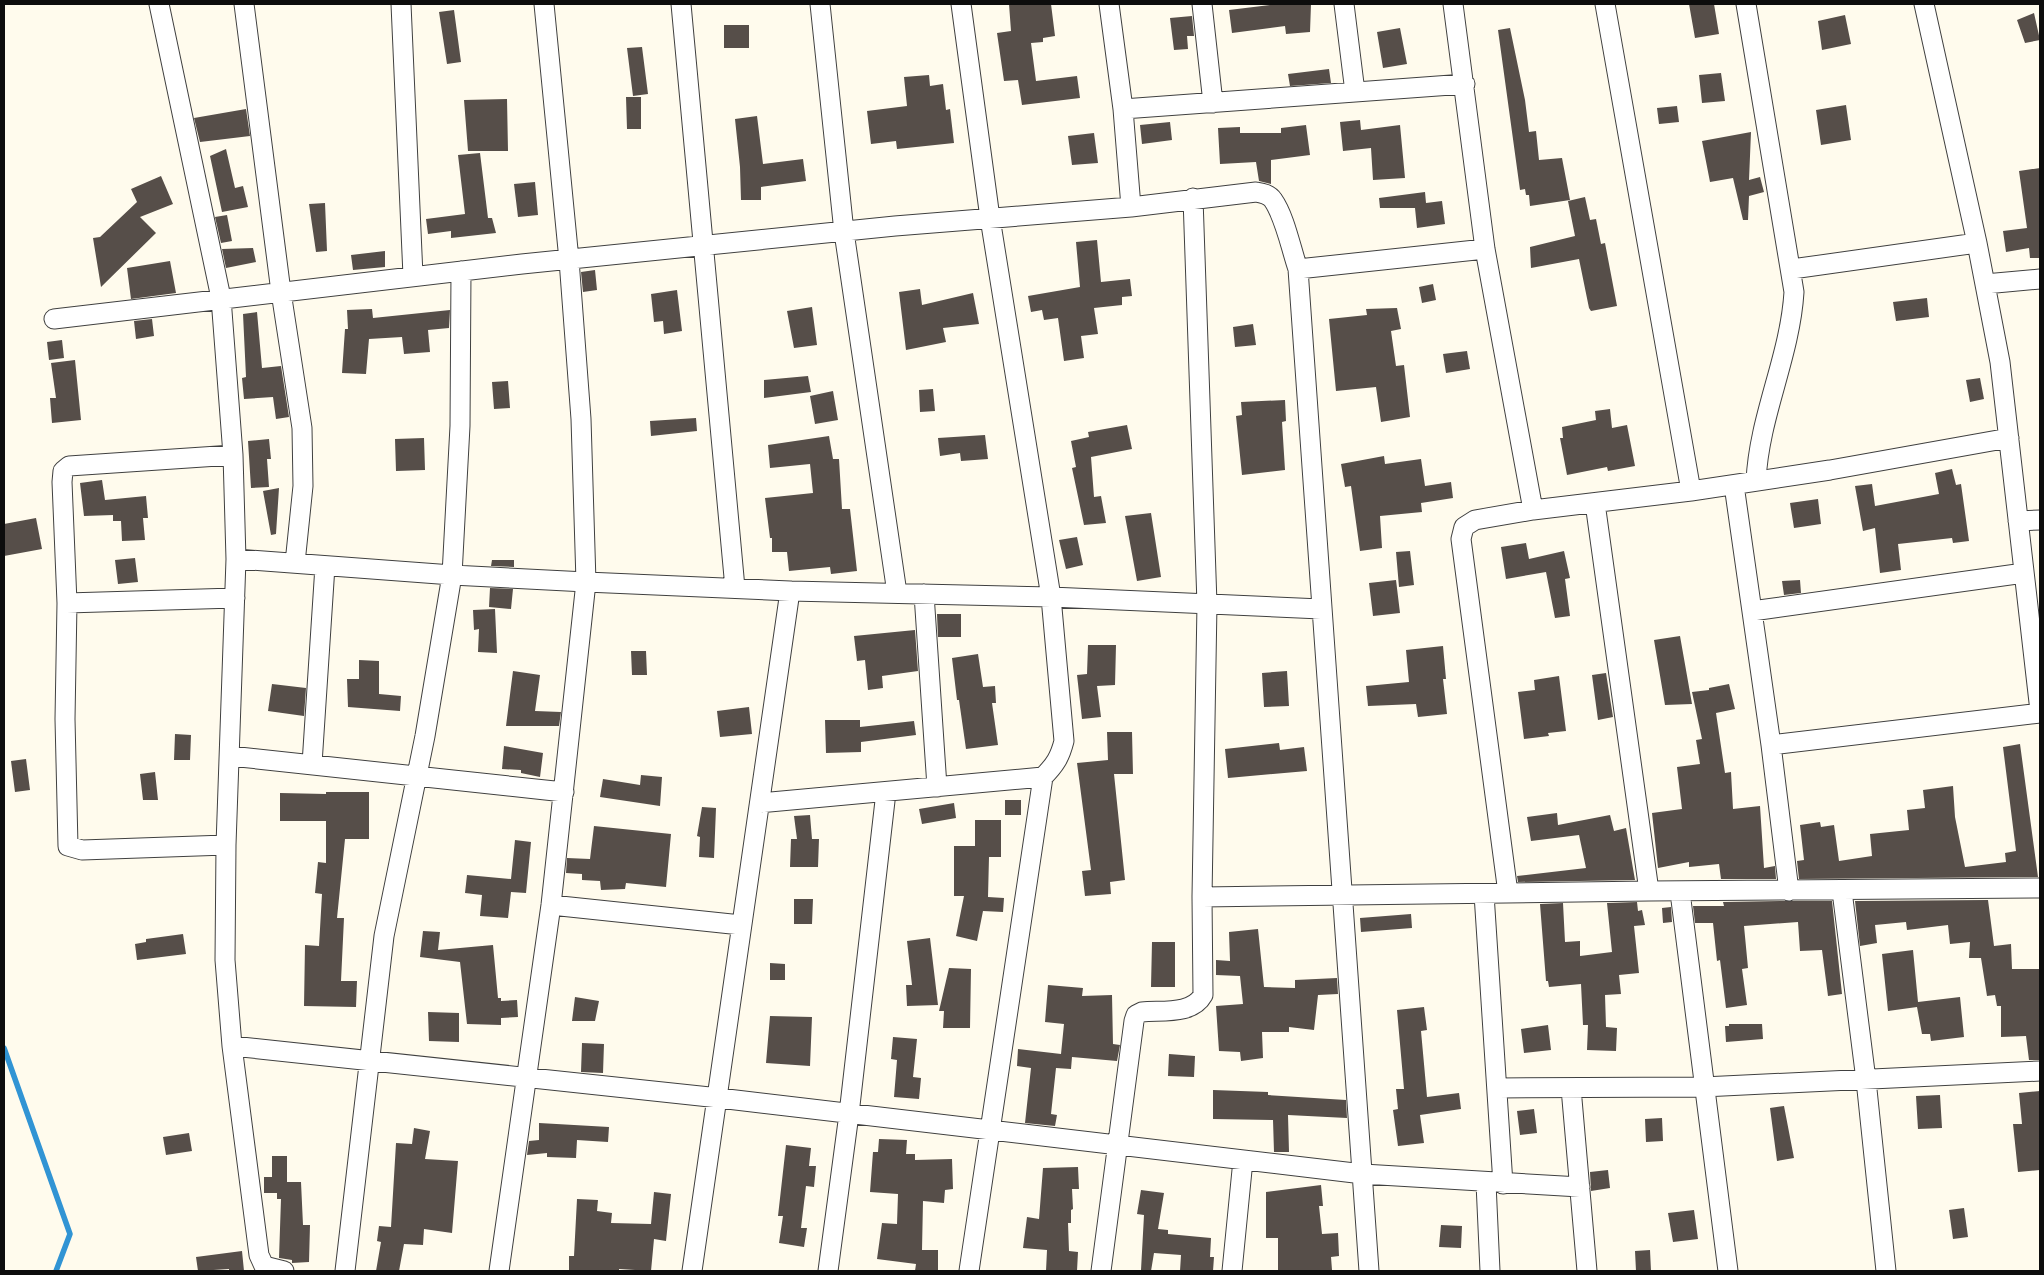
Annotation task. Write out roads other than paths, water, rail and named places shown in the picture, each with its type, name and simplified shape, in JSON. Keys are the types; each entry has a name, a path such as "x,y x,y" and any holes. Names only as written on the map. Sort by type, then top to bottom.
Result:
{"street":[{"path":"159,4 221,298 233,455 236,559 226,845 225,960 232,1046 259,1255 264,1266 284,1271"},
{"path":"244,4 281,292 299,398 304,458 295,563"},
{"path":"401,4 414,276"},
{"path":"499,1271 551,905 586,582 582,419 569,260 544,4"},
{"path":"681,4 735,588"},
{"path":"820,4 844,232 897,593"},
{"path":"961,4 990,218 1051,597 1064,741 1058,760 1043,777 969,1271"},
{"path":"1109,4 1123,109 1131,207"},
{"path":"1202,4 1213,103"},
{"path":"1344,4 1355,92"},
{"path":"1453,4 1465,84 1485,249 1533,510"},
{"path":"1605,4 1691,491"},
{"path":"1746,4 1792,269 1792,313 1757,454 1756,481"},
{"path":"1771,745 2040,712 2000,362 1977,242 1924,4"},
{"path":"1123,109 1465,84"},
{"path":"54,319 414,276 844,232 1131,207 1193,198 1256,192 1266,194 1273,199 1298,269 1307,374 1321,609 1369,1271"},
{"path":"1101,1271 1136,1015 1142,1012 1190,1008 1198,1004 1203,995 1202,898 1207,604 1193,198"},
{"path":"1792,269 1977,242"},
{"path":"1298,269 1485,249"},
{"path":"345,1271 384,936 416,777 452,575 460,426 461,271"},
{"path":"1985,284 2040,279"},
{"path":"1508,893 1461,539 1464,527 1475,520 1533,510 1691,491 2009,438"},
{"path":"226,845 82,850 68,846 65,719 67,603 63,471 69,466 233,455"},
{"path":"1734,484 1771,745 1789,891"},
{"path":"1595,503 1649,891"},
{"path":"2018,521 2040,520"},
{"path":"236,559 452,575 586,582 790,591 1051,597 1321,609"},
{"path":"312,764 325,566"},
{"path":"1752,612 2024,573"},
{"path":"692,1271 719,1098 741,925 790,591"},
{"path":"924,594 937,787"},
{"path":"67,603 235,598"},
{"path":"230,756 564,792"},
{"path":"760,803 1043,777"},
{"path":"828,1271 849,1114 886,792"},
{"path":"1202,898 1649,891 2040,888"},
{"path":"1842,891 1866,1080 1886,1271"},
{"path":"1680,892 1728,1271"},
{"path":"1484,894 1498,1088 1490,1271"},
{"path":"551,905 741,925"},
{"path":"232,1046 719,1098 1363,1174 1494,1184 1580,1187"},
{"path":"1498,1088 1704,1087 2040,1070"},
{"path":"1571,1088 1587,1271"},
{"path":"1232,1271 1243,1160"}],"waterway":[{"path":"4,1048 70,1234 56,1271"}]}
